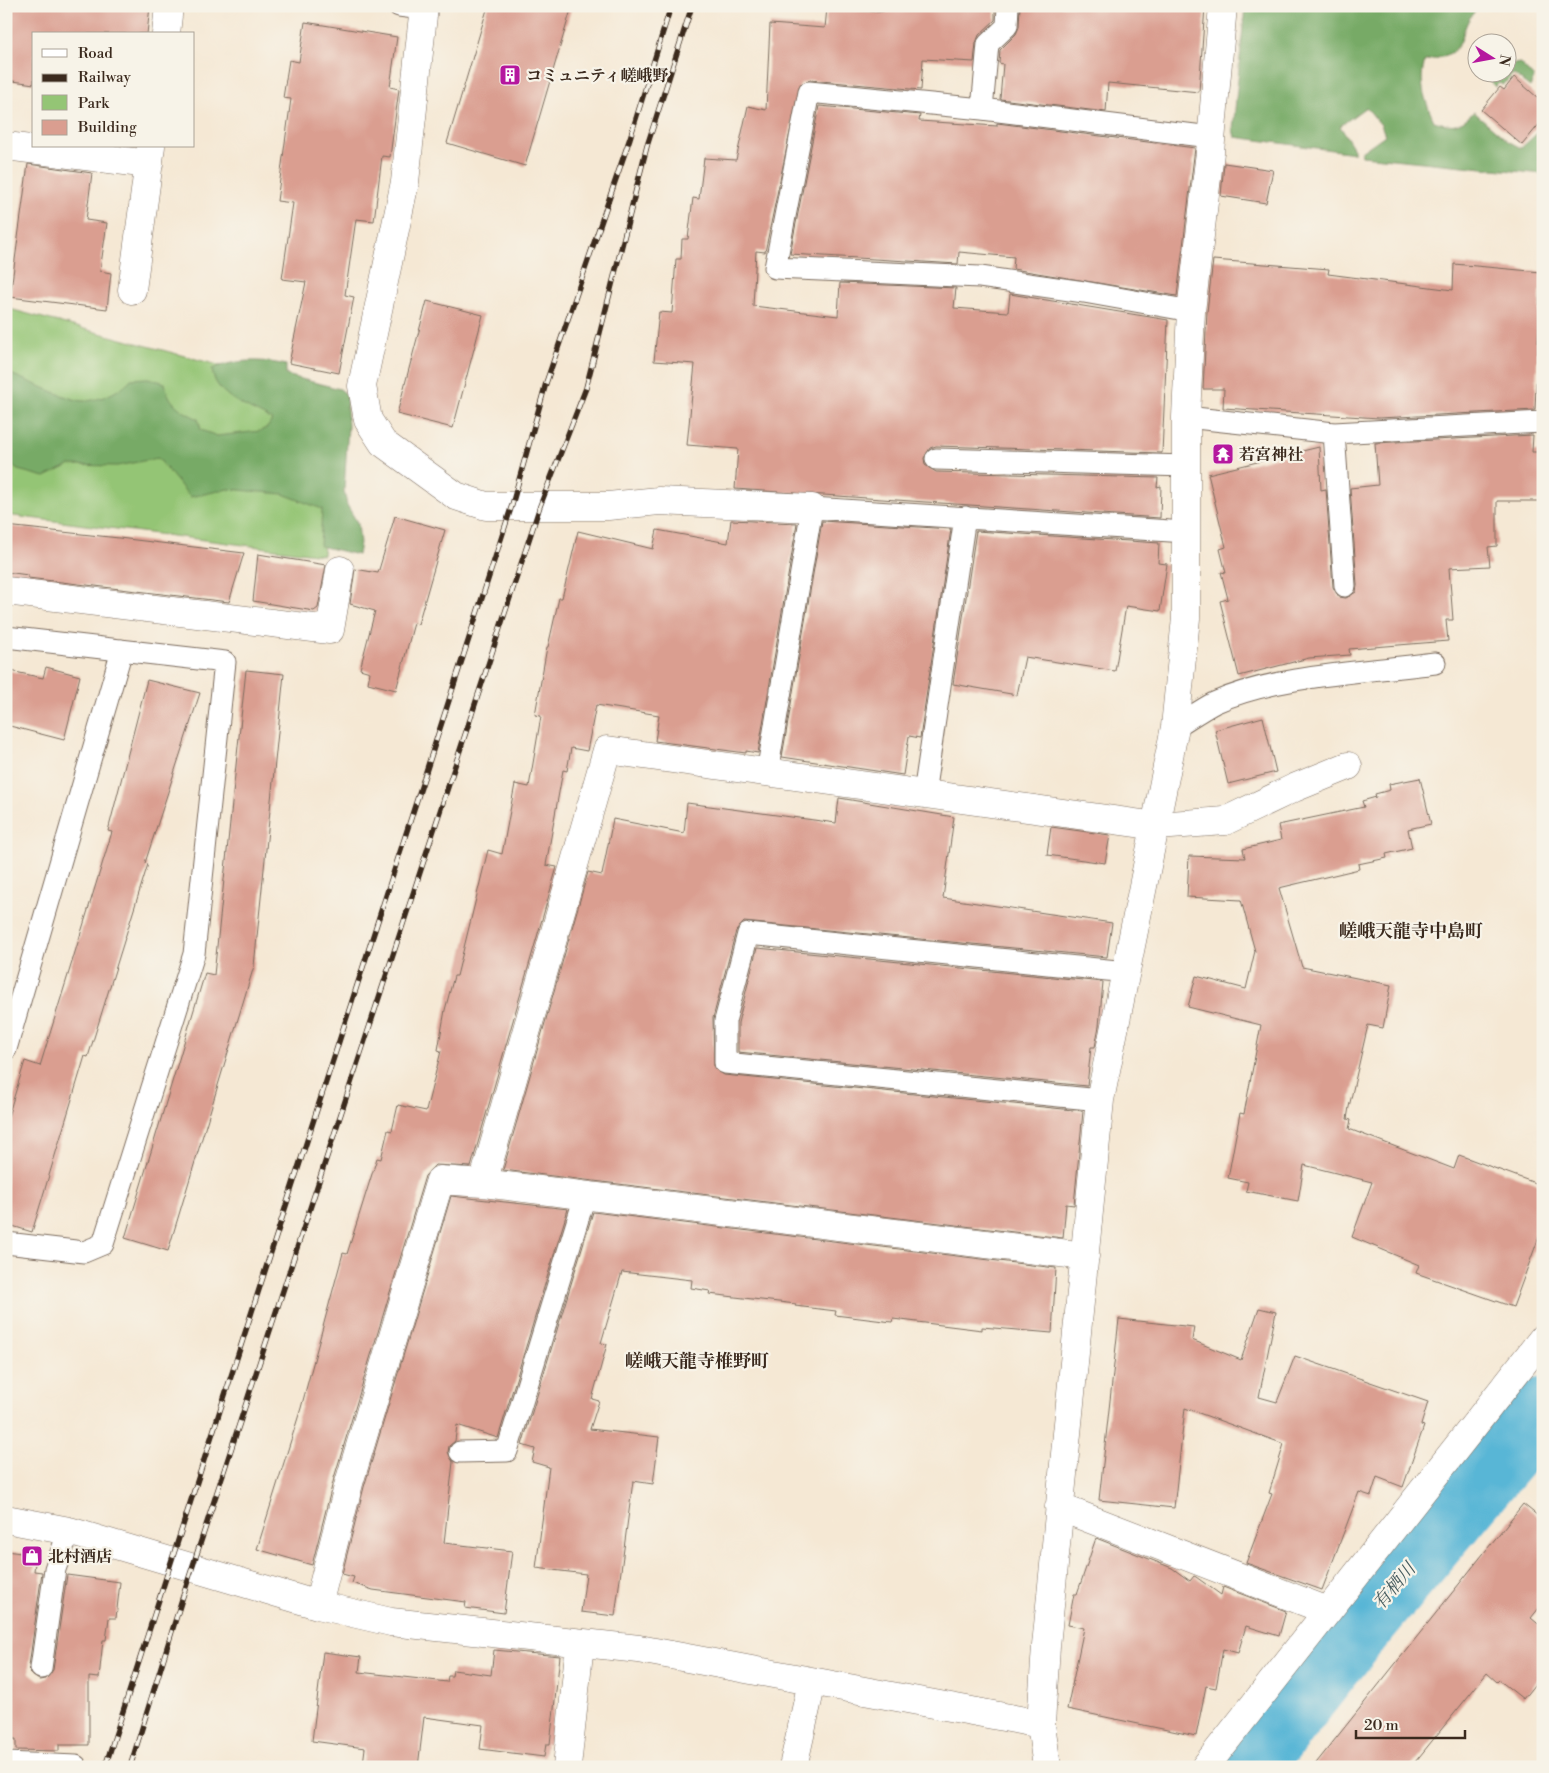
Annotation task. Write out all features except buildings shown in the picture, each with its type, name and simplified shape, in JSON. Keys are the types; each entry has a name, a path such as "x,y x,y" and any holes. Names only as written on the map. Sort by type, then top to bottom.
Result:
{"street":[{"path":"166,32 169,6"},
{"path":"1046,1767 1041,1724 1059,1507 1100,1100 1157,826 1175,727 1186,618 1186,417 1191,310 1204,236 1223,6"},
{"path":"415,7 405,182 362,386 368,420 383,443 456,496 486,506 608,506 659,501 812,508"},
{"path":"6,146 32,148"},
{"path":"38,148 150,155 132,290"},
{"path":"6,591 330,630 340,570"},
{"path":"483,1183 608,750 768,774 1157,826 1225,821 1294,788 1348,766"},
{"path":"318,1604 349,1483 440,1180 483,1183 1085,1256"},
{"path":"1205,1767 1543,1338"},
{"path":"1059,1507 1328,1611"},
{"path":"6,1519 69,1531 318,1604 391,1622 639,1649 1041,1724"},
{"path":"567,1767 580,1643"},
{"path":"793,1767 812,1682"}],"lane":[{"path":"982,110 988,44 1007,26 1008,6"},
{"path":"1191,310 980,277 775,268 808,92 1211,137"},
{"path":"1186,417 1334,433 1543,422"},
{"path":"1334,433 1344,586"},
{"path":"936,459 1186,466"},
{"path":"768,774 812,508 1186,532"},
{"path":"924,794 964,518"},
{"path":"6,637 225,662 194,954 103,1244 84,1252 6,1243"},
{"path":"6,1049 122,650"},
{"path":"1175,727 1214,704 1247,691 1283,682 1435,663"},
{"path":"1100,1100 725,1063 725,1021 748,934 1127,972"},
{"path":"460,1452 507,1451 585,1196"},
{"path":"41,1668 55,1569 69,1531"},
{"path":"6,1763 76,1766"}],"green space":[{"path":"1245,6 1480,6 1466,25 1458,47 1441,57 1425,61 1422,84 1428,106 1434,121 1447,124 1460,123 1474,112 1508,141 1521,148 1543,128 1543,174 1362,156 1361,152 1385,135 1381,125 1366,107 1340,126 1354,149 1354,153 1235,137 1233,130"},
{"path":"1520,63 1534,78 1530,87 1516,76 1516,64"},
{"path":"1491,82 1506,82 1503,85 1499,83 1495,87"},
{"path":"6,308 330,395 323,555 6,515"},
{"path":"6,352 7,368 13,375 77,400 90,401 103,397 122,388 131,379 148,378 165,383 172,401 198,419 201,430 217,436 260,431 268,427 272,420 244,406 226,394 214,379 212,369 230,363 249,361 277,363 286,365 286,375 340,389 346,394 348,426 344,491 347,505 358,524 360,543 358,555 320,546 322,509 283,494 228,489 190,497 158,458 117,466 70,465 45,477 18,470 6,461"}],"waterway":[{"name":"有栖川","path":"1250,1767 1356,1632 1543,1410"}],"railway":[{"path":"105,1767 512,505 546,383 630,138 671,6"},
{"path":"130,1767 182,1599 540,506 586,388 647,146 692,6"}],"place":[{"name":"コミュニティ嵯峨野","path":"510,75"},
{"name":"若宮神社","path":"1223,454"},
{"name":"北村酒店","path":"32,1556"}],"district":[{"name":"嵯峨天龍寺中島町","path":"1411,931"},
{"name":"嵯峨天龍寺椎野町","path":"697,1361"}]}
